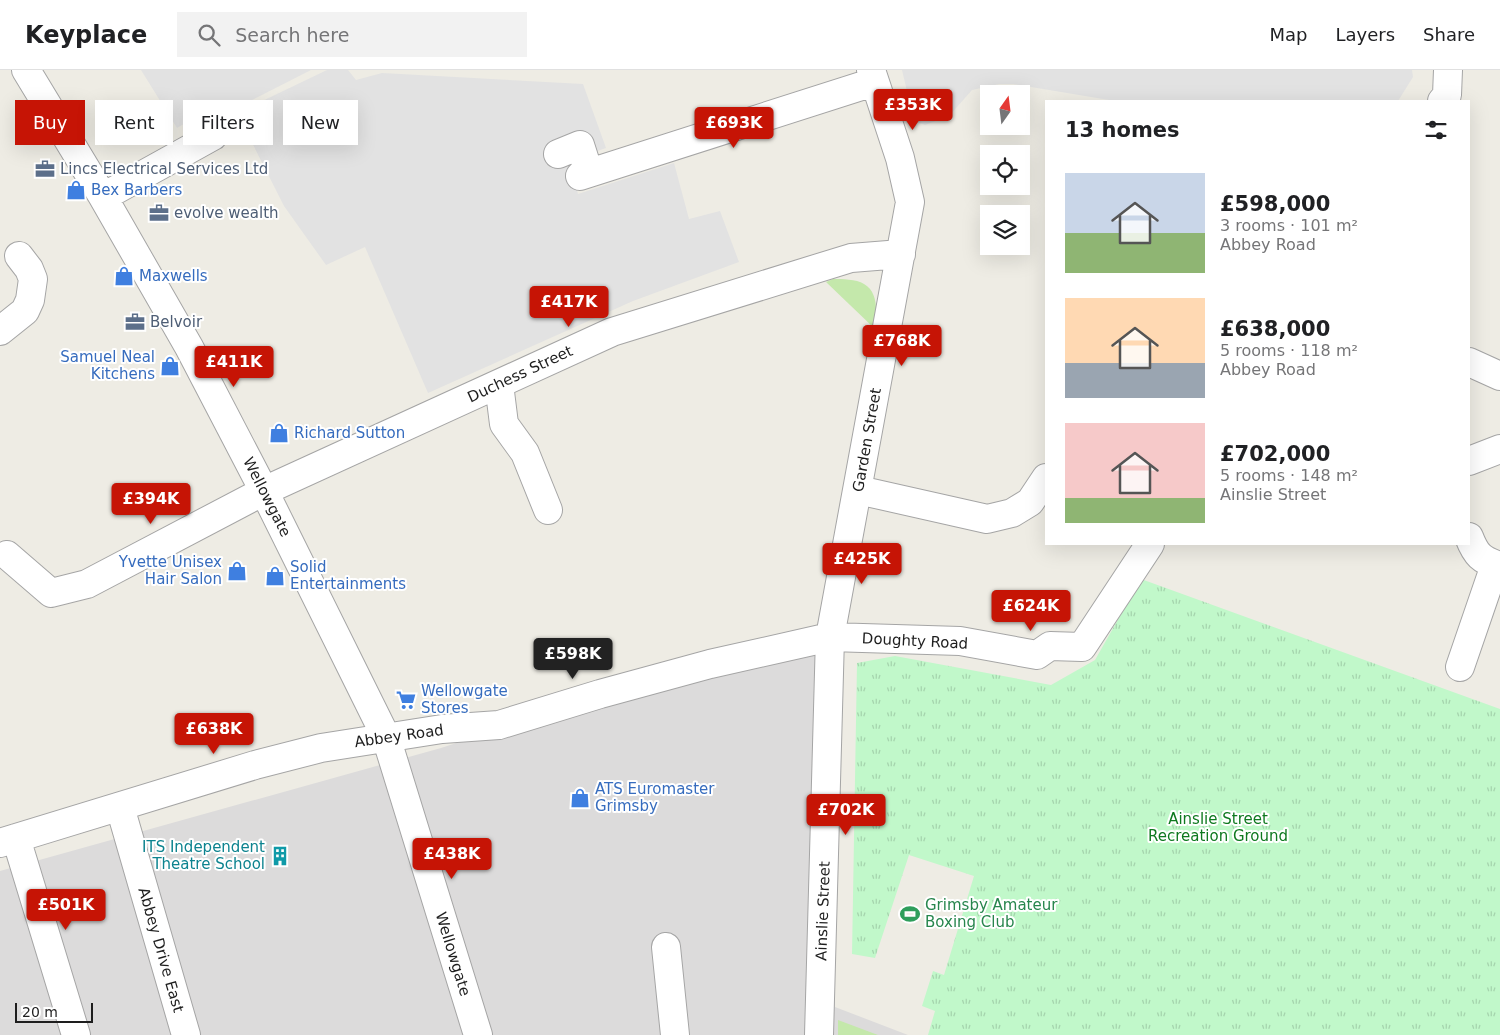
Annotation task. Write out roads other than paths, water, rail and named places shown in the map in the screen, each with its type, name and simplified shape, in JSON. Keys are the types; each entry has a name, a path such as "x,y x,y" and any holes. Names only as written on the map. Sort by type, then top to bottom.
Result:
{"street":[{"name":"Wellowgate","path":"26,70 103,197 185,340 264,491 386,737 478,1035"},
{"path":"1443,100 1447,95 1448,70"},
{"path":"558,154 580,145 584,175 873,76"},
{"name":"Garden Street","path":"830,637 910,202 900,158 873,76"},
{"path":"103,197 197,145"},
{"name":"Duchess Street","path":"7,555 51,593 87,584 264,491 612,332 851,258 901,254"},
{"path":"0,332 25,312 30,300 33,279 29,269 19,256"},
{"path":"1470,362 1500,376"},
{"path":"499,384 504,424 525,453 548,510"},
{"path":"1470,461 1500,449"},
{"path":"858,490 987,518 1012,513 1030,502 1045,480"},
{"path":"1460,666 1498,565 1485,561 1474,551 1470,540"},
{"name":"Doughty Road","path":"830,637 960,641 1037,655 1050,646 1082,647 1149,545"},
{"name":"Abbey Road","path":"8,841 264,763 321,748 442,729 500,725 710,664 830,637"},
{"name":"Ainslie Street","path":"819,1035 830,637"},
{"name":"Abbey Drive East","path":"120,806 186,1035"},
{"path":"8,841 76,1035"},
{"path":"666,947 675,1035"}],"place":[{"name":"Lincs Electrical Services Ltd","path":"45,169"},
{"name":"Bex Barbers","path":"76,190"},
{"name":"evolve wealth","path":"159,213"},
{"name":"Maxwells","path":"124,276"},
{"name":"Belvoir","path":"135,322"},
{"name":"Samuel Neal Kitchens","path":"170,366"},
{"name":"Richard Sutton","path":"279,433"},
{"name":"Yvette Unisex Hair Salon","path":"237,571"},
{"name":"Solid Entertainments","path":"275,576"},
{"name":"Wellowgate Stores","path":"406,700"},
{"name":"ATS Euromaster Grimsby","path":"580,798"},
{"name":"ITS Independent Theatre School","path":"280,856"},
{"name":"Grimsby Amateur Boxing Club","path":"910,914"}],"park label":[{"name":"Ainslie Street Recreation Ground","path":"1218,828"}]}
